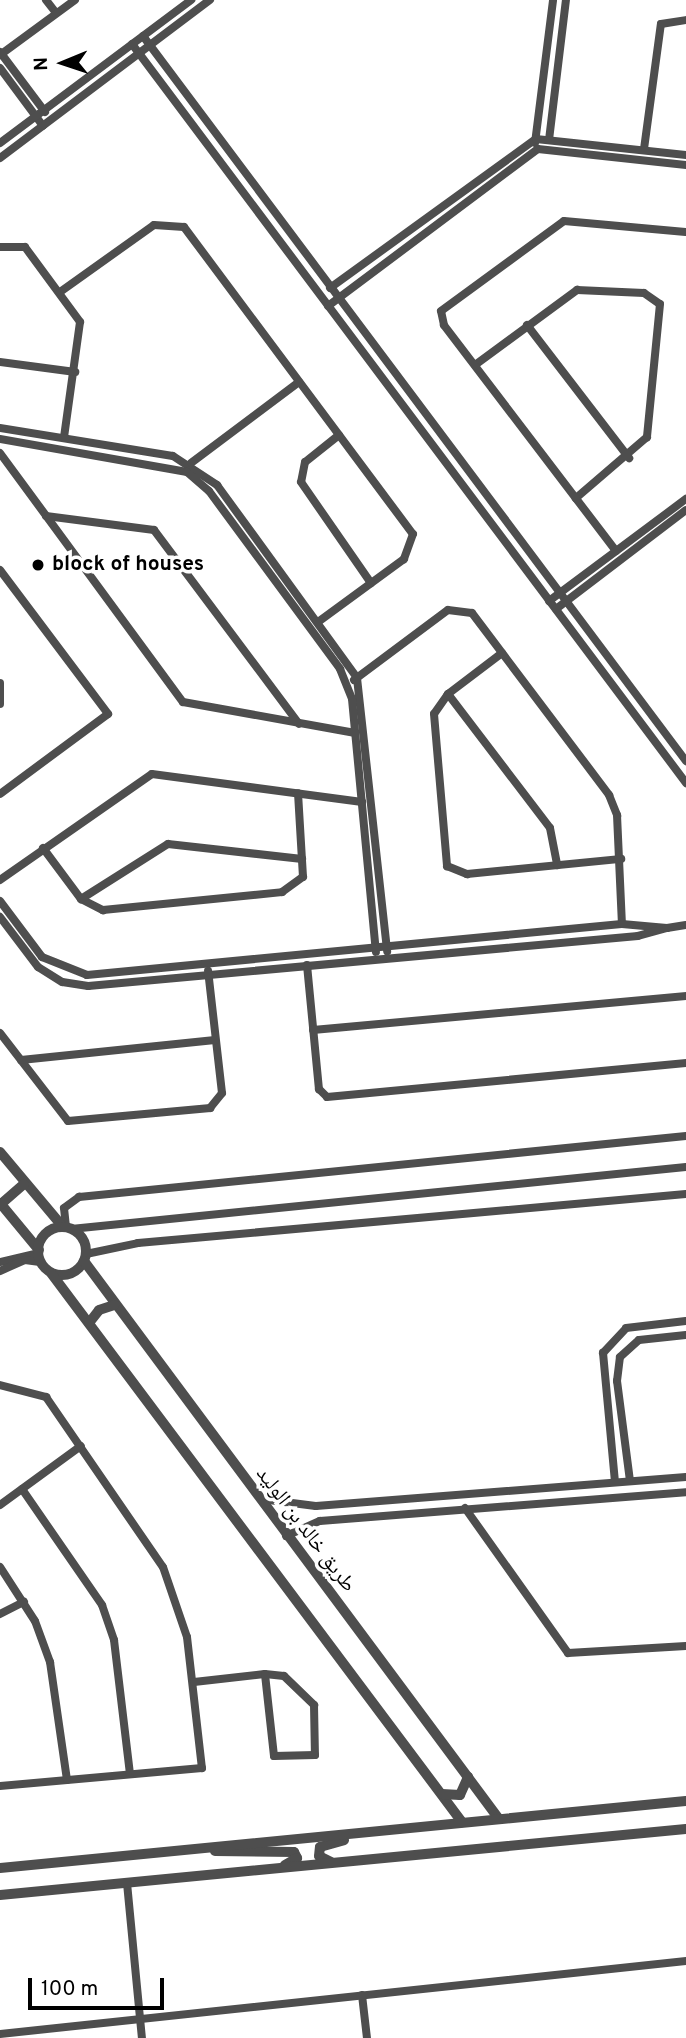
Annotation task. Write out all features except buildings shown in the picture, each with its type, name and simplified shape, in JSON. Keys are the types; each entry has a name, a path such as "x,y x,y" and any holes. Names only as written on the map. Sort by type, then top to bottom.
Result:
{"street":[{"path":"46,0 57,13"},
{"path":"51,120 1,54 75,0"},
{"path":"0,143 191,0"},
{"path":"0,158 210,0"},
{"path":"534,152 553,0"},
{"path":"548,146 566,0"},
{"path":"644,149 659,30 665,20 686,20"},
{"path":"144,36 686,761"},
{"path":"132,44 686,783"},
{"path":"0,68 43,126"},
{"path":"163,86 175,78"},
{"path":"320,296 536,139 550,136 686,155"},
{"path":"328,306 534,152 548,146 686,165"},
{"path":"627,555 576,498 475,365 440,311 545,229 584,219 686,233"},
{"path":"61,292 153,225 179,224 414,539 410,553 318,622"},
{"path":"0,247 25,247 61,292 80,322 64,438"},
{"path":"475,365 566,295 589,287 644,293 660,304 647,437 629,458 576,498"},
{"path":"527,325 629,458"},
{"path":"0,362 75,372"},
{"path":"191,463 299,382"},
{"path":"0,428 130,448 191,463 217,485 318,622 357,678 387,953"},
{"path":"339,435 305,462 301,482 370,583"},
{"path":"431,443 442,435"},
{"path":"0,439 129,458 187,472 209,491 348,684 377,959"},
{"path":"129,458 130,448"},
{"path":"0,453 183,702 355,733"},
{"path":"549,601 686,499"},
{"path":"556,609 686,510"},
{"path":"46,516 154,530 299,724"},
{"path":"0,570 108,714 1,792"},
{"path":"348,684 454,607 472,613 608,795 621,859 622,924"},
{"path":"594,660 604,652"},
{"path":"502,653 447,694 432,727 447,866 461,874 621,859"},
{"path":"0,683 0,704"},
{"path":"447,694 550,828 556,865"},
{"path":"0,880 152,774 362,802"},
{"path":"43,848 82,899 103,910 282,892 299,885 302,859 298,793"},
{"path":"82,899 169,844 302,859"},
{"path":"0,901 42,957 74,974 376,949 387,953 638,936 686,925"},
{"path":"0,917 38,967 70,984 209,975 377,959 387,953 622,924 667,928"},
{"path":"0,1033 68,1121 155,1114 218,1104 208,964"},
{"path":"307,965 320,1089 327,1097 686,1062"},
{"path":"313,1030 686,996"},
{"path":"21,1060 215,1040"},
{"path":"67,1228 64,1208 79,1197 686,1136"},
{"path":"0,1152 24,1184 67,1228 85,1257"},
{"path":"39,1255 43,1236 67,1228 686,1167"},
{"path":"24,1184 0,1204 462,1822"},
{"path":"51,1273 74,1273 85,1257 138,1243 686,1194"},
{"path":"0,1262 39,1255"},
{"path":"0,1271 39,1255"},
{"name":"طريق خالد بن الوليد","path":"85,1257 114,1305 499,1819"},
{"path":"89,1323 99,1310 114,1305"},
{"path":"615,1482 603,1353 626,1328 686,1321"},
{"path":"630,1481 617,1381 620,1357 639,1340 686,1335"},
{"path":"0,1385 46,1397 163,1567 187,1637 202,1768 0,1786"},
{"path":"0,1505 81,1447"},
{"path":"257,1498 286,1506 361,1503 686,1477"},
{"path":"22,1489 102,1605 114,1640 130,1774"},
{"path":"286,1536 320,1521 686,1492"},
{"path":"361,1503 362,1517"},
{"path":"465,1508 568,1653 686,1646"},
{"path":"0,1567 24,1602 56,1683 67,1780"},
{"path":"0,1614 24,1602"},
{"path":"194,1682 265,1674 284,1676 314,1705 315,1755 274,1756 265,1674"},
{"path":"441,1794 460,1795 468,1777"},
{"path":"0,1868 685,1801"},
{"path":"0,1895 686,1829"},
{"path":"335,1863 319,1856 320,1847 375,1832"},
{"path":"203,1849 296,1855 294,1862 243,1871"},
{"path":"127,1883 142,2038"},
{"path":"0,2034 686,1961"},
{"path":"362,1995 367,2038"}],"place":[{"name":"block of houses","path":"38,565"}]}
